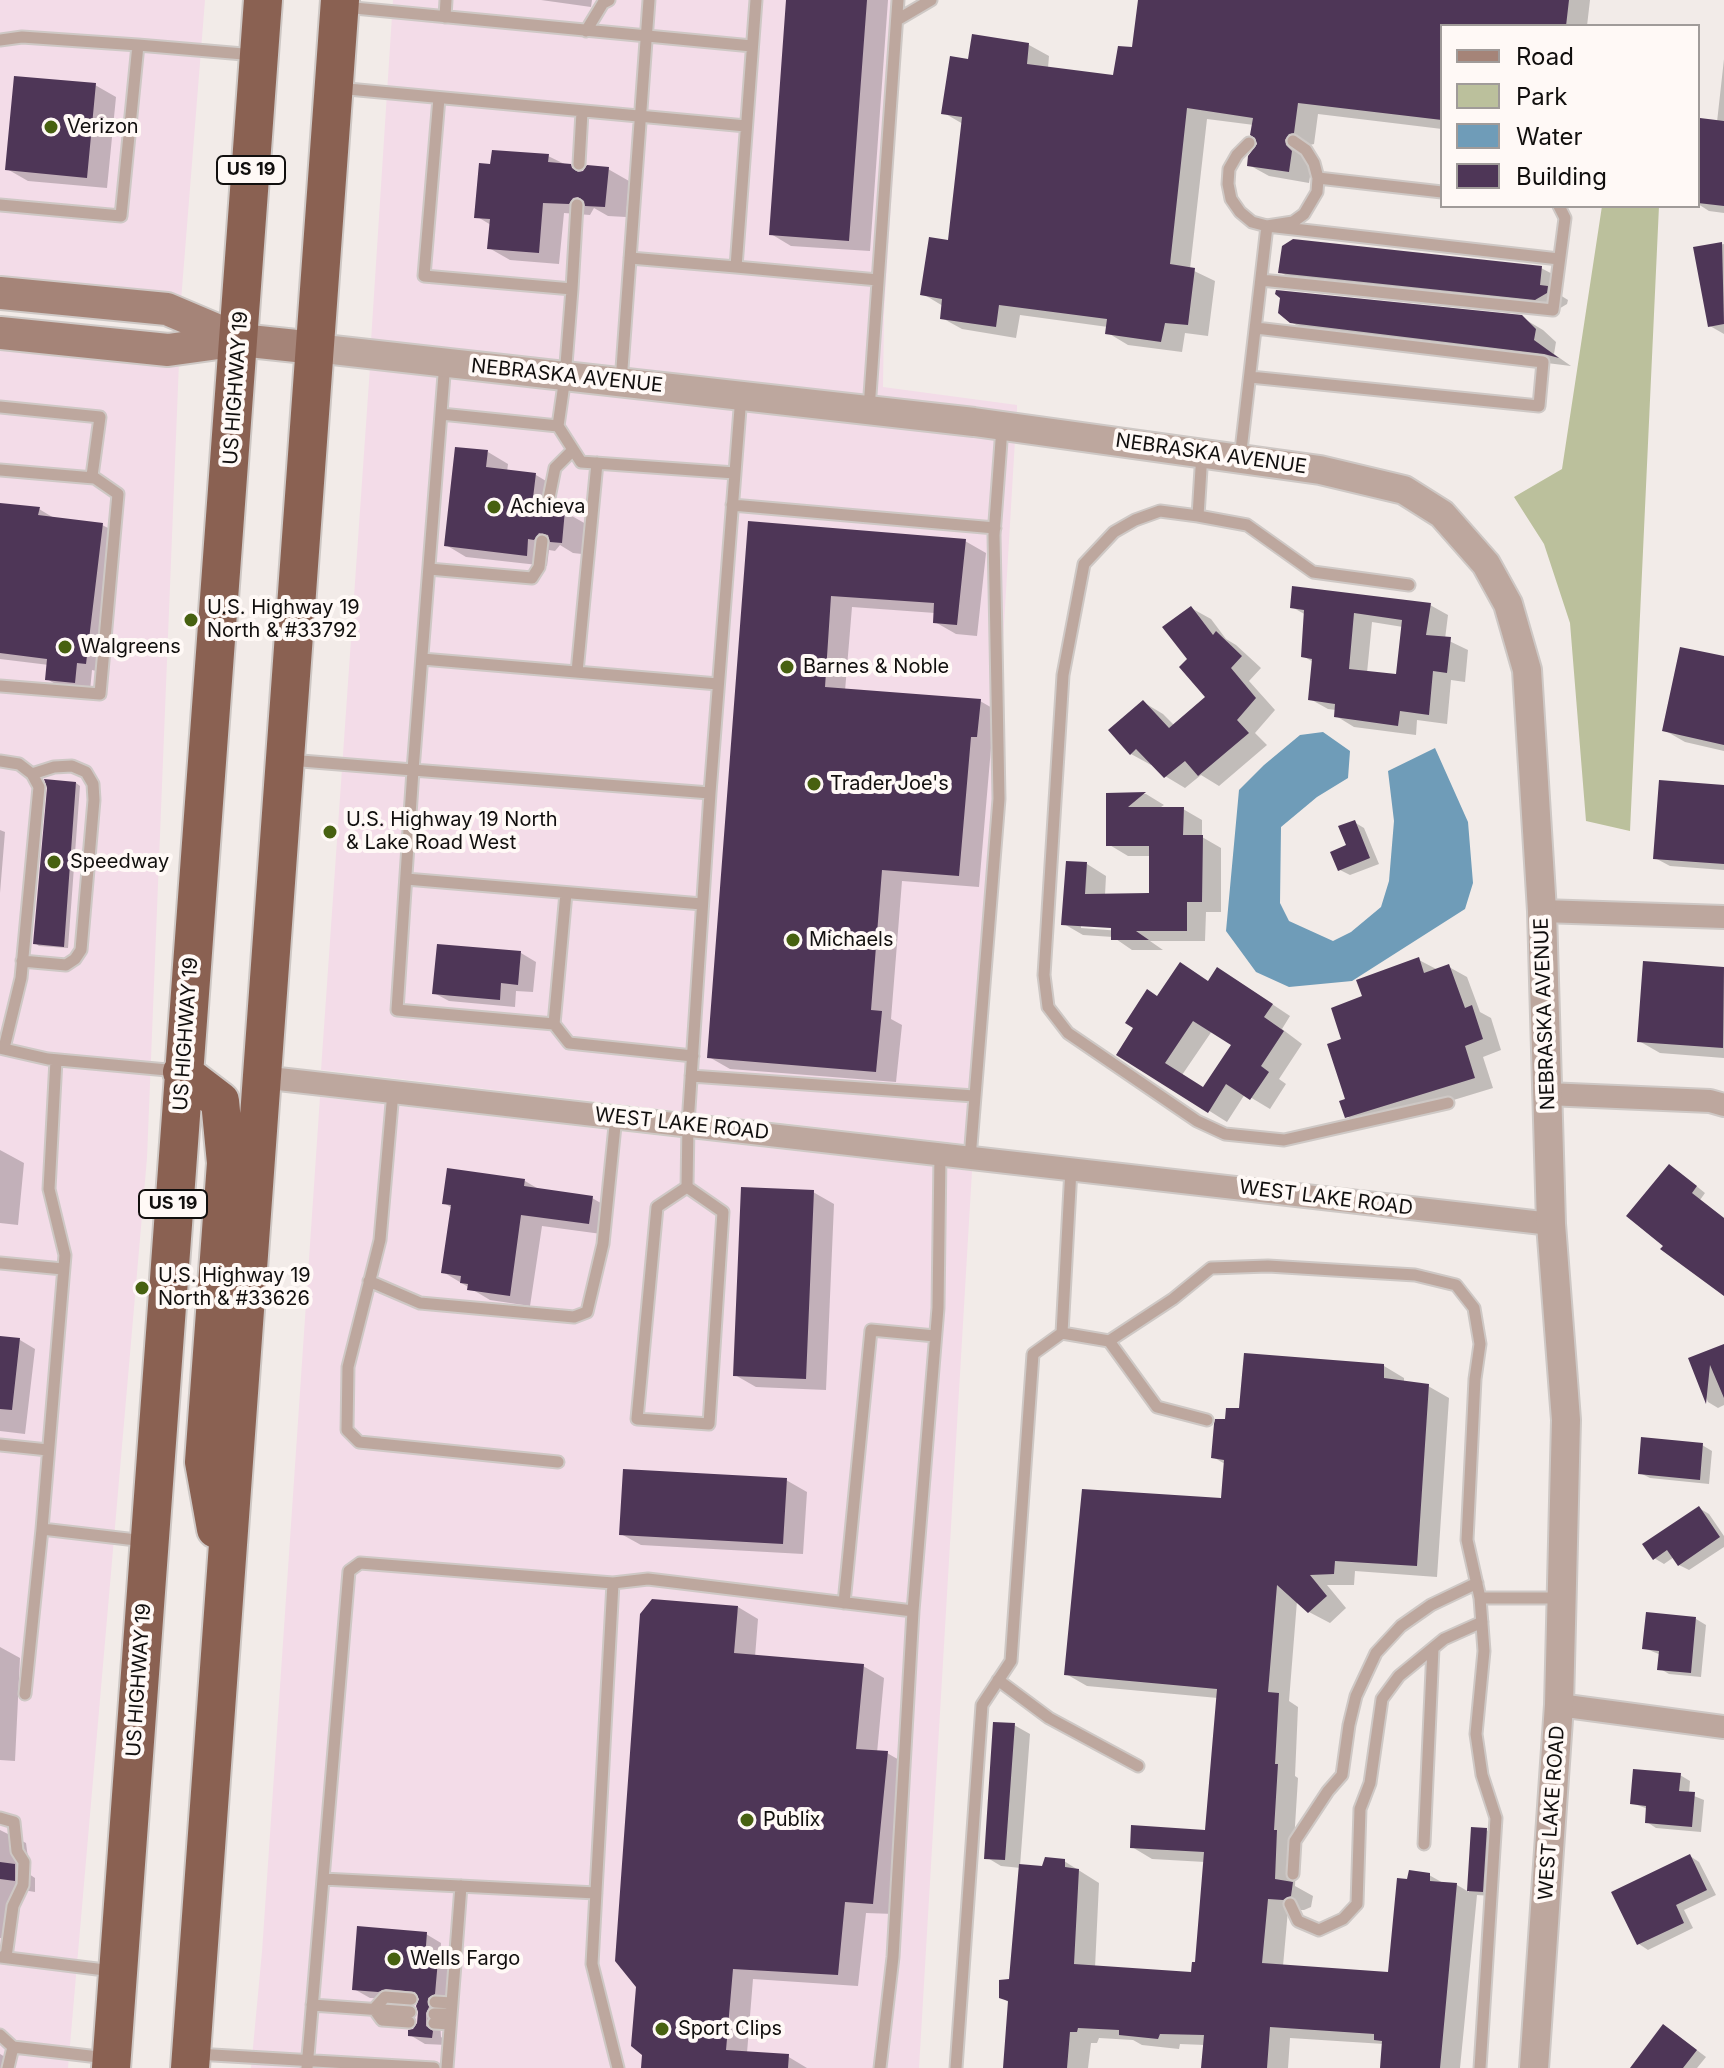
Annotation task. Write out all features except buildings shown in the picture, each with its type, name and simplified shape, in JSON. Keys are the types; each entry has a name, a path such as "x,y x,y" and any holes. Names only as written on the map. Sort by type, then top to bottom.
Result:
{"highway":[{"name":"US HIGHWAY 19","path":"111,2063 263,0"},
{"path":"190,2061 340,3"},
{"path":"182,1072 220,1101 226,1163 204,1462 226,1587"}],"main road":[{"name":"NEBRASKA AVENUE","path":"0,293 167,309 240,340"},
{"name":"NEBRASKA AVENUE","path":"0,333 168,350 240,340 315,348"}],"street":[{"name":"NEBRASKA AVENUE","path":"315,348 1002,425 1320,470 1404,490 1442,514 1486,564 1508,604 1527,670 1542,911 1551,1224"},
{"path":"1542,911 1724,917"},
{"name":"WEST LAKE ROAD","path":"261,1077 1551,1224 1566,1420 1563,1598 1559,1705 1534,2068"},
{"path":"1547,1094 1710,1101 1724,1105"},
{"path":"1559,1705 1724,1727"}],"lane":[{"path":"445,17 446,0"},
{"path":"621,383 649,0"},
{"path":"736,267 756,0"},
{"path":"869,410 898,0"},
{"path":"897,20 931,0"},
{"path":"586,31 605,1"},
{"path":"340,3 646,38 752,46"},
{"path":"0,40 22,37 259,56"},
{"path":"0,205 121,216 138,45"},
{"path":"333,87 746,126"},
{"path":"439,98 424,276 572,289"},
{"path":"579,164 582,112"},
{"path":"1267,226 1293,222 1312,204 1318,178 1314,163 1306,150 1293,141"},
{"path":"1249,143 1229,169 1228,184 1231,199 1252,222 1559,259"},
{"path":"1318,178 1440,192"},
{"path":"577,205 565,377 558,426 581,462 735,473"},
{"path":"1261,280 1553,310 1565,218 1560,208"},
{"path":"1240,459 1267,226"},
{"path":"630,258 878,280"},
{"path":"1250,377 1539,406 1543,362 1256,328"},
{"path":"445,362 397,1010 554,1024"},
{"path":"687,1187 702,904 741,396"},
{"path":"0,407 100,417 94,478"},
{"path":"441,414 558,426"},
{"path":"970,1158 999,799 995,528 1002,425"},
{"path":"547,508 555,468 573,450"},
{"path":"1198,516 1202,453"},
{"path":"577,672 597,463"},
{"path":"0,470 94,478 118,494 100,694 0,686"},
{"path":"732,505 995,528"},
{"path":"1409,585 1313,572 1247,525 1160,511 1114,532 1084,564 1063,675 1044,975 1048,1007 1068,1033 1197,1121 1225,1134 1284,1140 1448,1103"},
{"path":"429,569 532,578 539,567 542,541"},
{"path":"422,659 718,684"},
{"path":"284,760 710,793"},
{"path":"0,761 19,764 32,774 39,787 21,978 2,1048 56,1060 182,1072"},
{"path":"22,961 66,965 81,950 94,800 93,784 86,772 72,766 54,767 32,774"},
{"path":"406,879 702,904"},
{"path":"566,893 554,1024 569,1043 693,1056"},
{"path":"25,1694 65,1255 49,1189 56,1060"},
{"path":"691,1076 974,1096"},
{"path":"393,1092 380,1240 348,1367 347,1430 359,1442 558,1462"},
{"path":"369,1281 420,1303 574,1317 587,1312 603,1244 616,1116"},
{"path":"880,2068 893,1957 913,1611 938,1308 940,1154"},
{"path":"1062,1333 1071,1169"},
{"path":"687,1187 723,1212 709,1424 637,1419 657,1207 687,1187"},
{"path":"0,1263 63,1269"},
{"path":"956,2068 982,1705 1011,1661 1033,1354 1062,1333 1109,1341 1173,1299 1211,1268 1268,1266 1415,1275 1456,1285 1474,1308 1480,1344 1475,1379 1467,1540 1480,1598 1484,1651 1476,1734 1482,1775 1496,1818 1480,2068"},
{"path":"844,1603 871,1330 935,1336"},
{"path":"1109,1341 1157,1407 1207,1420"},
{"path":"0,1445 48,1450"},
{"path":"42,1529 150,1541"},
{"path":"307,2065 349,1571 360,1563 613,1583 648,1579 913,1611"},
{"path":"613,1583 592,1964 618,2068"},
{"path":"1293,1874 1295,1841 1342,1775 1356,1696 1376,1653 1401,1626 1431,1605 1477,1583"},
{"path":"1480,1598 1563,1598"},
{"path":"1290,1904 1298,1921 1319,1930 1343,1919 1357,1904 1360,1809 1370,1783 1382,1699 1399,1676 1444,1639 1482,1622"},
{"path":"1424,1844 1433,1648"},
{"path":"998,1680 1049,1718 1138,1766"},
{"path":"0,1818 14,1822 17,1851 24,1862 23,1885 13,1906 3,1957 118,1972"},
{"path":"323,1879 596,1893"},
{"path":"447,2068 461,1886"},
{"path":"385,1997 410,2011 382,2020 374,2009 385,1997"},
{"path":"312,2005 374,2009"},
{"path":"451,2014 434,2013 451,2014"},
{"path":"0,2035 13,2047 111,2063"},
{"path":"8,2068 13,2047"},
{"path":"190,2061 434,2068"}],"shaded area":[{"path":"0,0 205,0 181,301 0,279"},
{"path":"393,0 904,0 884,314 883,387 1017,405 1017,414 371,341"},
{"path":"0,347 179,362 147,1158 68,2068 0,2068"},
{"path":"370,367 1015,440 973,1145 321,1070"},
{"path":"320,1097 972,1171 919,2068 251,2068 262,1952"}],"green space":[{"path":"1602,208 1659,208 1630,831 1586,821 1570,623 1544,544 1514,497 1562,469"}],"water":[{"path":"1323,732 1350,751 1348,778 1317,797 1281,827 1280,903 1289,921 1333,941 1351,932 1381,907 1389,881 1394,821 1388,771 1435,748 1468,822 1473,883 1465,909 1352,981 1289,987 1256,972 1226,931 1239,790 1300,735"}],"place":[{"name":"Verizon","path":"51,127"},
{"name":"Achieva","path":"494,507"},
{"name":"U.S. Highway 19 North & #33792","path":"191,620"},
{"name":"Walgreens","path":"65,647"},
{"name":"Barnes & Noble","path":"787,667"},
{"name":"Trader Joe's","path":"814,784"},
{"name":"U.S. Highway 19 North & Lake Road West","path":"330,832"},
{"name":"Speedway","path":"54,862"},
{"name":"Michaels","path":"793,940"},
{"name":"U.S. Highway 19 North & #33626","path":"142,1288"},
{"name":"Publix","path":"747,1820"},
{"name":"Wells Fargo","path":"394,1959"},
{"name":"Sport Clips","path":"662,2029"}]}
